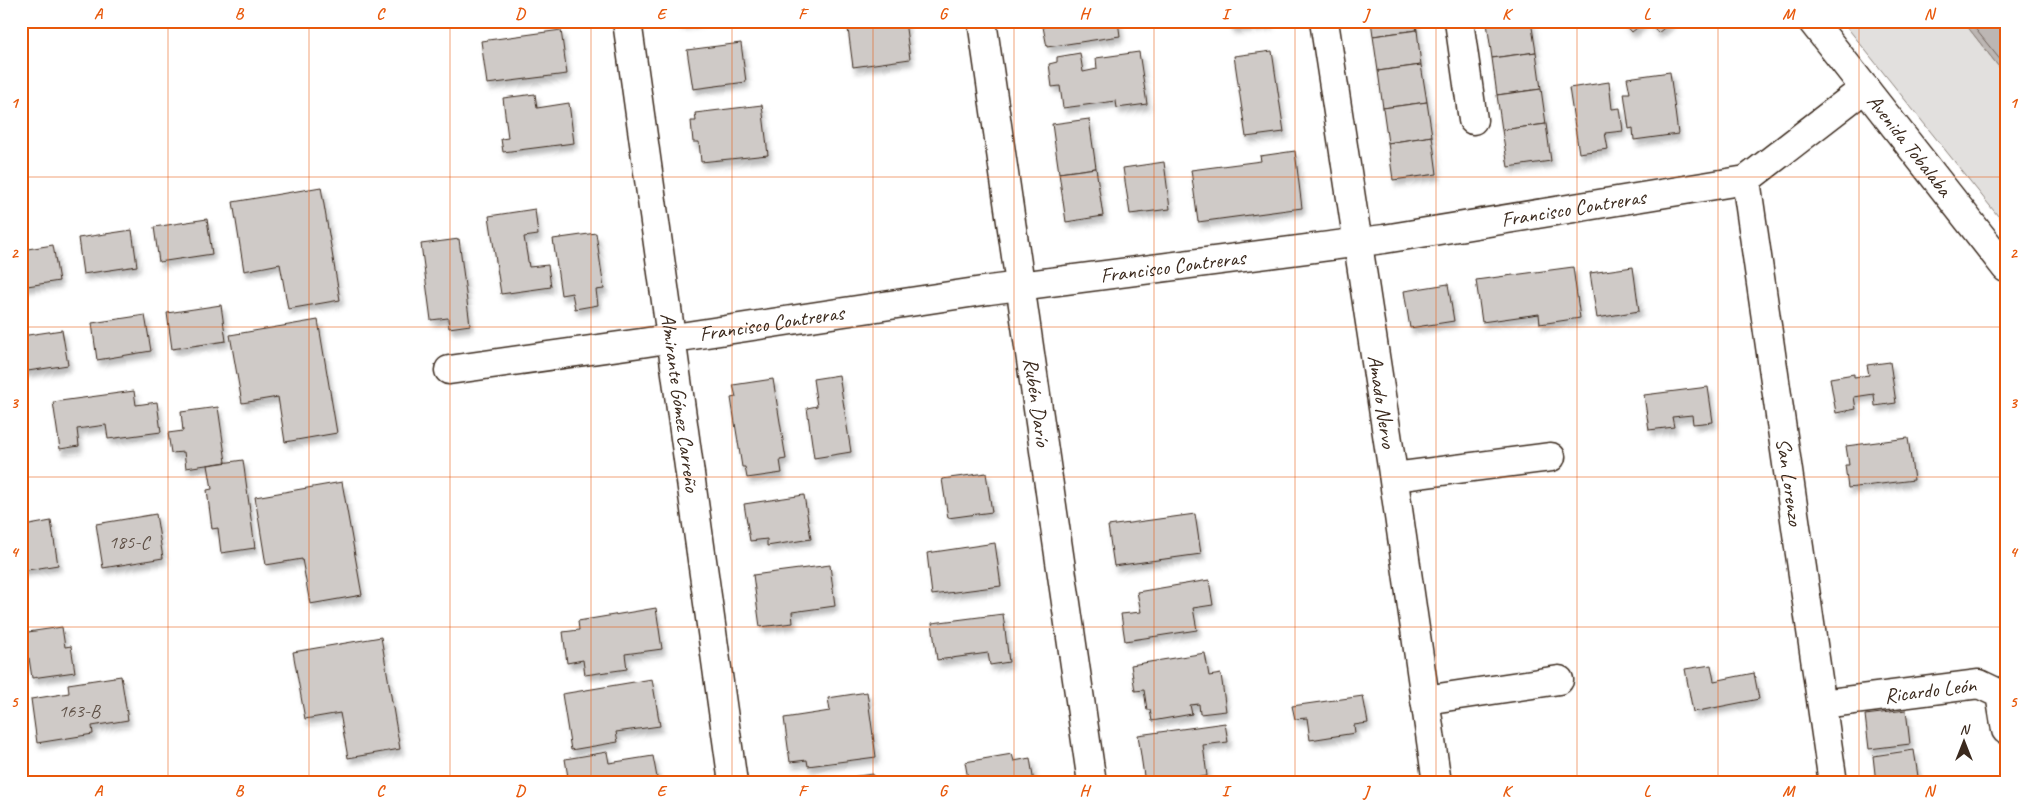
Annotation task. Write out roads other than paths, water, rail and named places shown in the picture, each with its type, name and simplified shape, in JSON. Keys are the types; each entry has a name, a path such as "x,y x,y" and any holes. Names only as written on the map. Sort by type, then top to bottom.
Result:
{"street":[{"name":"Almirante Gómez Carreño","path":"627,21 733,783"},
{"name":"Rubén Darío","path":"982,21 1092,783"},
{"name":"Amado Nervo","path":"1324,21 1394,478 1438,783"},
{"path":"1459,21 1473,120"},
{"name":"Avenida Tobalaba","path":"1812,21 2006,268"},
{"name":"Francisco Contreras","path":"449,370 1020,286 1357,243 1746,180 1865,88"},
{"name":"San Lorenzo","path":"1746,180 1832,783"},
{"path":"1394,478 1551,457"},
{"path":"1426,700 1559,680"},
{"name":"Ricardo León","path":"1822,704 1979,684 2000,694 2006,730"}],"water":[{"path":"1963,21 2006,21 2006,76"}]}
